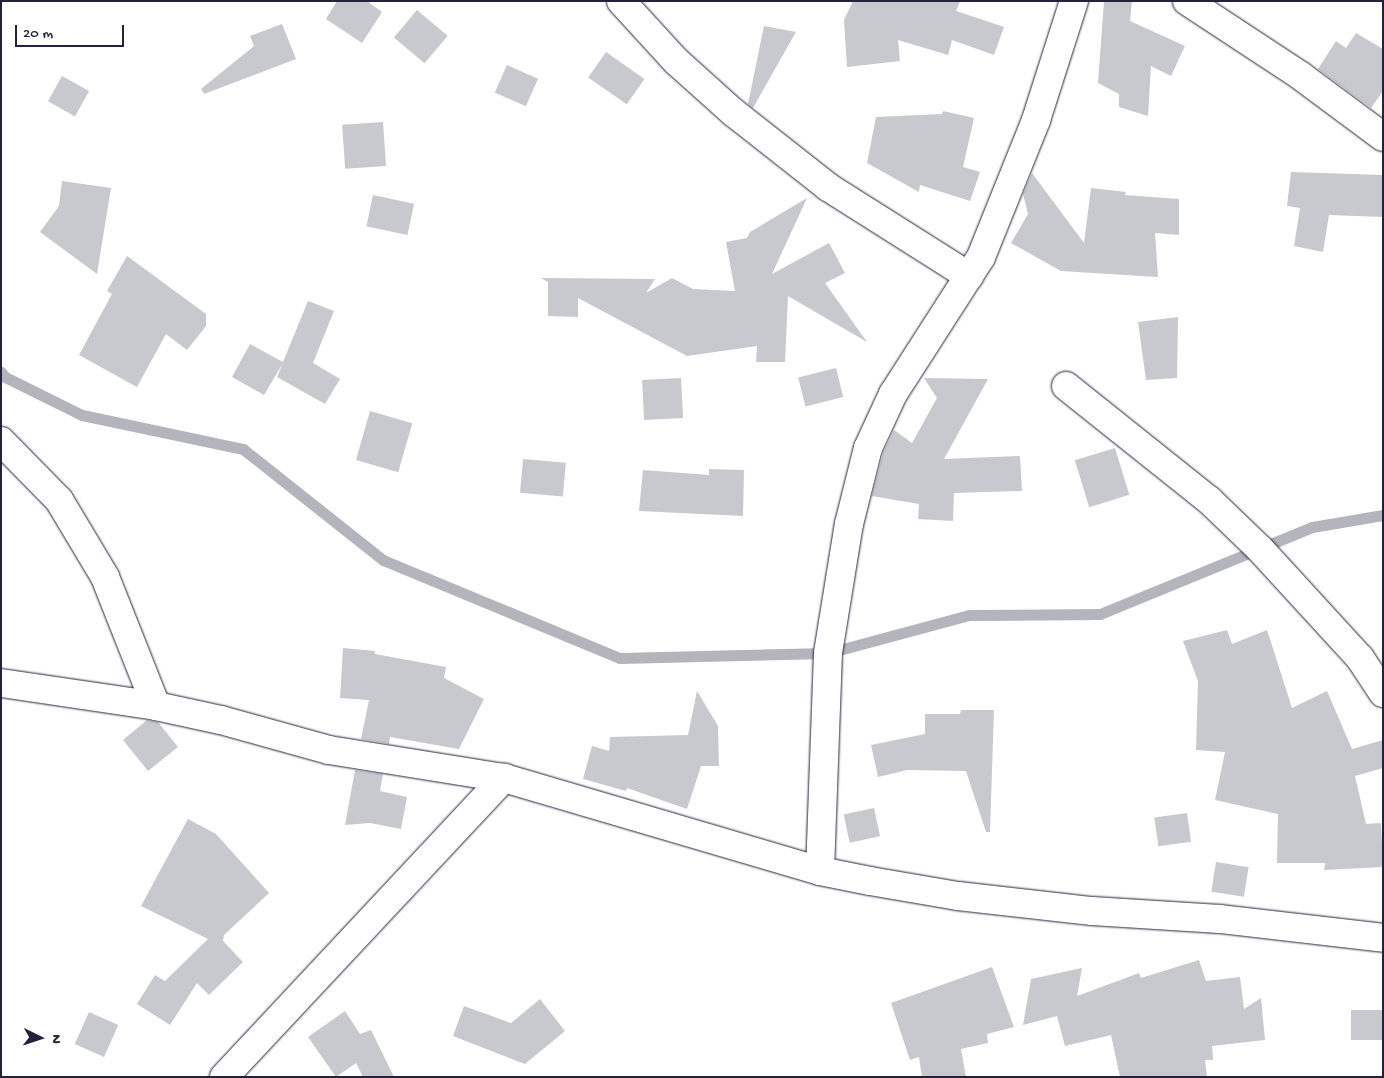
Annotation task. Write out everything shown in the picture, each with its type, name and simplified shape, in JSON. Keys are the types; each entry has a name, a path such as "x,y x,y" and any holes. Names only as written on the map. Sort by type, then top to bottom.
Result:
{"street":[{"path":"622,1 676,61 734,113 828,187 969,276"},
{"path":"820,872 828,653 850,524 868,448 893,394 981,257 1036,120 1074,1"},
{"path":"1187,1 1301,76 1383,137"},
{"path":"1066,386 1209,500 1260,549 1360,658 1383,693"},
{"path":"1,441 59,500 105,577 156,706"},
{"path":"1,683 156,706 221,720 329,750 504,778 820,872 958,896 1092,912 1220,919 1383,938"},
{"path":"224,1077 504,778"}],"building":[{"path":"337,1 367,1 382,12 362,43 326,19"},
{"path":"853,1 960,1 956,11 1004,27 994,55 952,40 948,55 898,40 900,61 847,67 844,20"},
{"path":"1104,1 1132,1 1130,21 1185,46 1171,76 1151,66 1148,116 1119,107 1119,94 1098,83"},
{"path":"417,10 448,36 425,63 394,38"},
{"path":"282,24 296,59 204,94 201,89 254,46 250,36"},
{"path":"764,26 796,32 753,108 748,104"},
{"path":"1356,33 1383,49 1383,91 1371,108 1318,69 1336,41 1346,48"},
{"path":"606,52 645,79 627,104 588,77"},
{"path":"507,65 538,79 526,106 495,92"},
{"path":"62,76 89,91 75,116 48,101"},
{"path":"943,111 974,118 963,167 980,172 970,201 920,185 919,192 867,163 876,117 942,114"},
{"path":"383,122 386,166 345,169 342,125"},
{"path":"1291,172 1383,175 1383,217 1329,215 1323,252 1294,246 1300,208 1287,206"},
{"path":"1032,173 1084,243 1091,188 1126,192 1125,195 1179,199 1179,235 1155,233 1158,277 1061,271 1011,243 1028,214 1023,194"},
{"path":"62,181 111,188 97,274 40,232 59,206"},
{"path":"373,195 414,204 407,235 366,226"},
{"path":"807,198 772,274 829,243 845,273 825,283 867,342 788,296 785,362 756,362 757,346 687,356 578,298 578,317 548,316 548,282 541,278 655,279 646,293 672,278 693,289 735,291 726,242 747,238 750,232"},
{"path":"127,256 206,314 206,326 187,350 166,334 137,387 79,355 112,294 107,291"},
{"path":"308,301 334,311 313,363 340,379 325,404 277,377 283,363 264,395 232,377 250,344 283,362"},
{"path":"1178,317 1177,378 1146,380 1138,322"},
{"path":"836,368 843,397 805,407 798,377"},
{"path":"681,378 683,418 644,420 642,380"},
{"path":"924,378 988,379 944,459 1020,456 1022,491 954,493 953,521 918,519 919,504 872,496 883,453 894,430 912,443 937,398"},
{"path":"370,411 412,423 398,472 356,460"},
{"path":"1115,448 1129,495 1089,507 1075,460"},
{"path":"523,459 566,463 563,497 520,493"},
{"path":"709,469 744,470 743,516 639,511 643,470 709,475"},
{"path":"1227,630 1232,644 1267,630 1292,708 1327,691 1352,749 1383,740 1383,768 1355,776 1366,824 1381,823 1383,867 1324,870 1325,863 1277,863 1278,814 1215,800 1225,752 1196,750 1198,681 1183,641"},
{"path":"343,648 375,651 375,654 446,667 444,678 484,699 459,749 390,737 389,744 361,739 369,700 340,698"},
{"path":"697,691 718,726 719,766 701,766 687,809 627,788 626,791 583,779 592,746 609,751 610,737 688,735"},
{"path":"961,710 994,710 990,832 986,832 966,771 907,770 878,777 871,745 925,734 925,714 960,714"},
{"path":"147,720 158,722 178,747 148,771 123,740"},
{"path":"355,770 383,774 380,791 407,797 401,829 370,823 345,825"},
{"path":"874,808 880,836 850,843 844,814"},
{"path":"1187,813 1191,842 1158,846 1154,818"},
{"path":"188,819 216,834 269,893 224,935 223,941 243,962 209,995 197,983 170,1025 137,1004 155,975 165,981 208,939 141,906"},
{"path":"1216,862 1249,867 1244,897 1211,892"},
{"path":"1199,960 1206,981 1240,977 1244,1009 1261,998 1265,1040 1212,1046 1213,1060 1205,1060 1207,1077 1120,1077 1111,1035 1065,1046 1057,1016 1023,1025 1031,979 1082,968 1077,996 1139,973 1141,978"},
{"path":"992,967 1014,1027 987,1034 988,1043 961,1049 966,1077 922,1077 919,1057 910,1060 891,1003"},
{"path":"540,999 565,1031 525,1064 453,1036 464,1006 511,1023"},
{"path":"1351,1010 1382,1010 1382,1040 1351,1040"},
{"path":"345,1011 360,1034 371,1030 394,1077 363,1077 356,1063 336,1077 308,1037"},
{"path":"89,1012 118,1025 104,1057 75,1044"}],"waterway":[{"path":"1,372 5,377 82,415 243,449 383,560 620,658 828,653 969,615 1100,614 1312,527 1383,515"}]}
